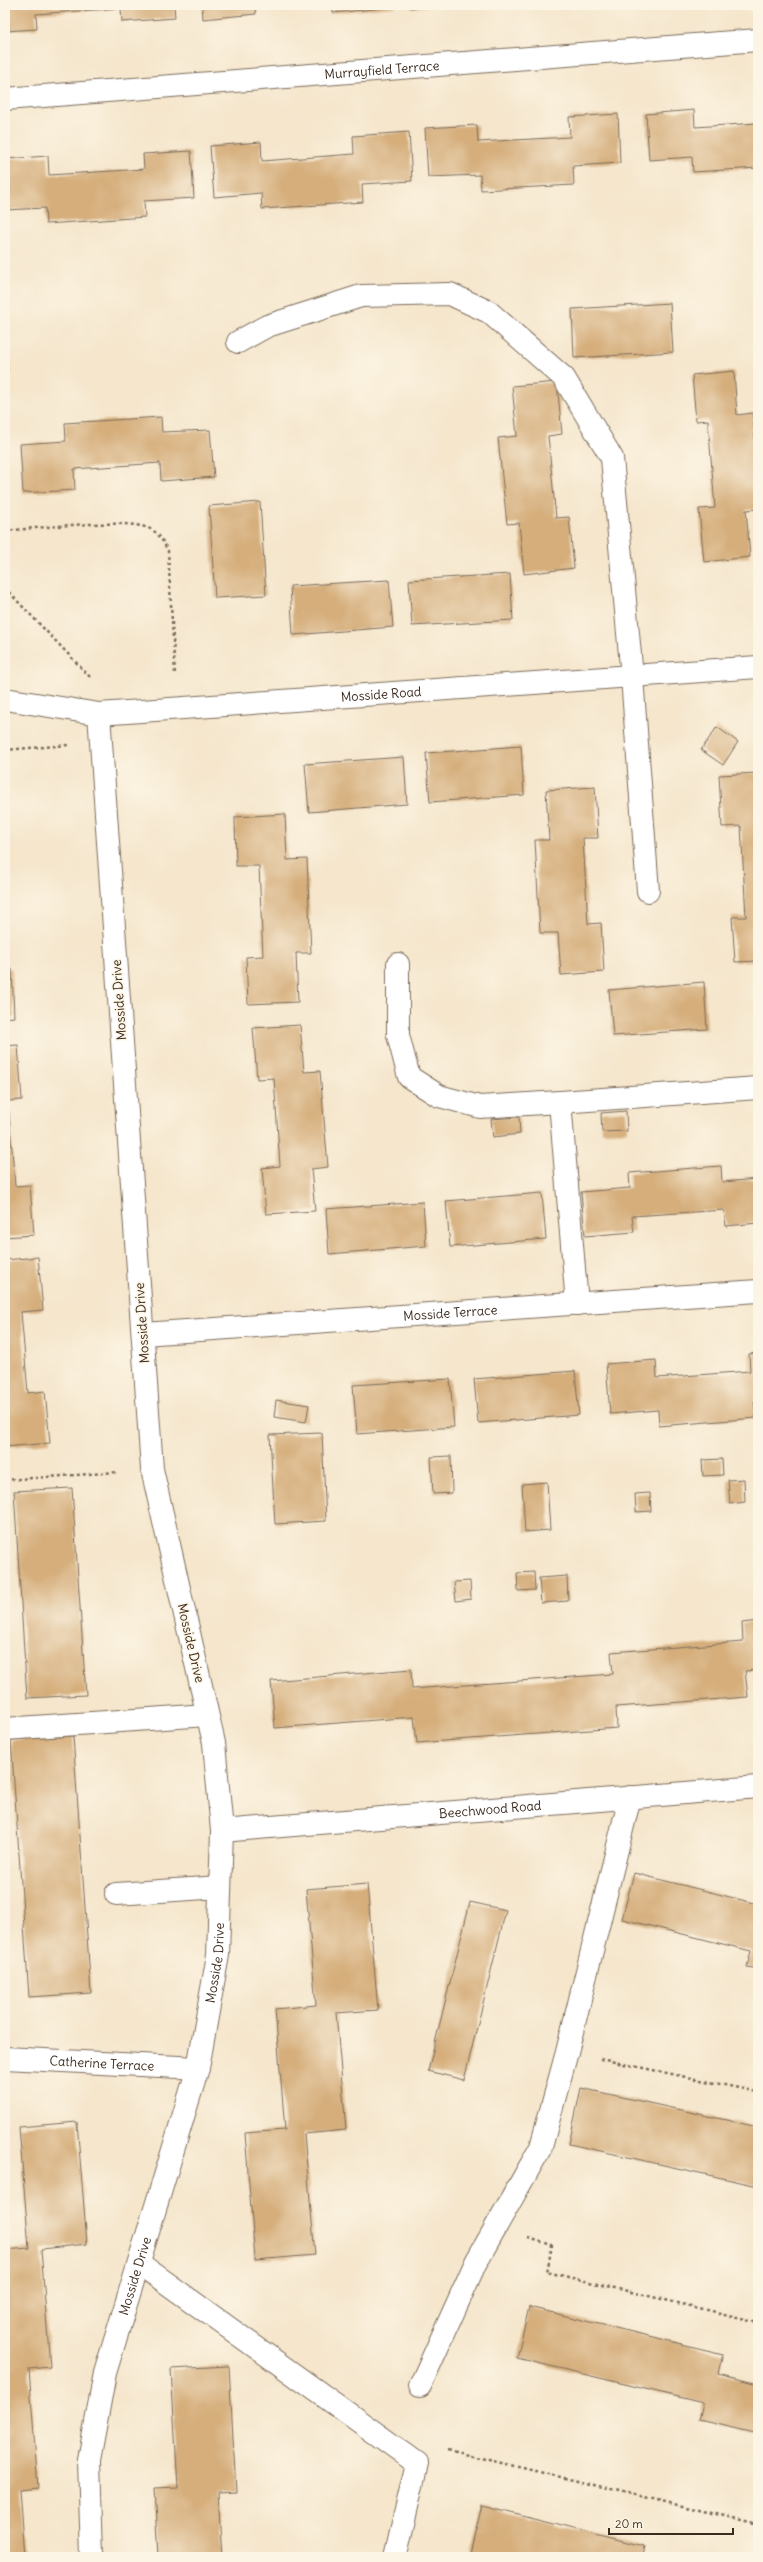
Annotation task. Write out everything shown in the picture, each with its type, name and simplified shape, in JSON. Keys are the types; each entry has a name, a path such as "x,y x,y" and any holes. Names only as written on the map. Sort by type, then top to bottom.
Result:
{"street":[{"name":"Murrayfield Terrace","path":"5,99 758,40"},
{"path":"238,342 267,326 361,296 450,294 489,312 564,378 612,458 632,677 648,891"},
{"name":"Mosside Road","path":"5,699 99,714 158,708 632,677 758,667"},
{"name":"Mosside Drive","path":"92,2557 89,2460 105,2373 140,2264 198,2068 218,1955 222,1831 214,1742 152,1469 99,714"},
{"path":"398,964 398,1035 409,1077 439,1096 480,1107 758,1088"},
{"path":"560,1102 578,1304"},
{"name":"Mosside Terrace","path":"143,1334 758,1291"},
{"path":"5,1729 208,1715"},
{"name":"Beechwood Road","path":"222,1831 758,1787"},
{"path":"420,2386 476,2262 541,2147 567,2052 630,1797"},
{"path":"116,1894 220,1887"},
{"name":"Catherine Terrace","path":"5,2058 198,2068"},
{"path":"140,2264 417,2463 395,2557"}],"path":[{"path":"5,531 127,524 149,528 160,536 168,551 176,673 158,708"},
{"path":"5,588 97,684 99,714"},
{"path":"5,750 101,743"},
{"path":"5,1480 152,1469"},
{"path":"567,2052 758,2092"},
{"path":"496,2227 552,2246 547,2272 758,2322"},
{"path":"441,2448 758,2524"}],"building":[{"path":"5,5 174,5 175,18 122,22 121,8 36,14 37,29 5,31"},
{"path":"202,5 255,5 256,14 203,19"},
{"path":"332,5 395,5 395,7 333,13"},
{"path":"409,5 430,5 430,6 410,8"},
{"path":"694,110 695,127 758,123 758,168 693,172 692,157 649,160 646,114"},
{"path":"618,114 620,163 573,166 574,185 481,190 480,175 428,177 425,128 477,125 478,142 570,137 569,117"},
{"path":"409,132 412,181 362,184 363,202 262,209 261,193 214,197 210,146 261,142 262,161 354,154 353,136"},
{"path":"191,151 194,198 144,201 145,217 46,224 45,208 5,210 5,159 48,156 49,175 144,169 143,154"},
{"path":"670,303 673,352 574,358 572,309"},
{"path":"6,350 8,370 5,370"},
{"path":"734,371 737,415 753,413 758,472 758,509 746,510 750,557 704,562 699,509 715,508 708,420 696,421 692,375"},
{"path":"557,382 562,434 548,436 556,518 569,517 574,568 524,574 519,523 507,524 498,438 517,436 512,386"},
{"path":"161,417 162,432 210,430 214,477 161,481 160,463 74,469 75,490 23,493 20,444 66,441 65,423"},
{"path":"260,502 266,595 215,598 209,506"},
{"path":"510,574 513,620 412,626 409,580"},
{"path":"389,580 393,627 293,635 290,586"},
{"path":"717,727 738,742 723,765 701,750"},
{"path":"521,746 524,795 430,802 426,753"},
{"path":"404,757 407,804 309,812 305,764"},
{"path":"758,773 758,961 735,962 732,917 746,917 741,826 722,827 719,775"},
{"path":"595,787 598,838 583,838 588,924 601,923 604,972 561,975 558,933 540,933 535,840 549,840 546,790"},
{"path":"285,814 287,860 307,859 311,953 296,953 298,1002 248,1004 246,957 263,956 259,866 236,866 235,817"},
{"path":"5,969 12,969 14,1017 5,1018"},
{"path":"704,982 707,1029 613,1036 609,990"},
{"path":"300,1025 304,1072 320,1071 328,1167 311,1169 315,1211 266,1214 262,1168 280,1166 274,1078 257,1079 253,1028"},
{"path":"18,1045 22,1100 8,1101 15,1186 30,1185 34,1235 5,1237 5,1046"},
{"path":"626,1111 627,1131 602,1132 601,1113"},
{"path":"519,1117 520,1134 493,1137 491,1119"},
{"path":"721,1166 722,1182 758,1179 758,1223 726,1226 724,1210 632,1216 634,1232 585,1236 581,1192 630,1188 629,1173"},
{"path":"542,1193 546,1239 450,1247 446,1201"},
{"path":"423,1202 426,1246 329,1254 326,1209"},
{"path":"38,1257 43,1310 21,1312 28,1393 45,1391 50,1443 5,1447 5,1260"},
{"path":"758,1353 758,1401 754,1402 756,1418 659,1426 658,1410 610,1414 606,1364 656,1360 657,1378 750,1371 749,1354"},
{"path":"575,1371 579,1415 478,1423 474,1379"},
{"path":"450,1379 454,1427 357,1434 353,1385"},
{"path":"276,1400 309,1405 306,1422 274,1417"},
{"path":"322,1433 326,1521 275,1524 270,1435"},
{"path":"451,1456 452,1493 433,1494 431,1457"},
{"path":"722,1459 723,1475 703,1476 702,1460"},
{"path":"744,1479 745,1502 730,1504 728,1480"},
{"path":"547,1482 550,1530 525,1532 522,1484"},
{"path":"72,1488 86,1695 27,1698 14,1491"},
{"path":"650,1493 651,1511 636,1512 635,1494"},
{"path":"534,1572 535,1590 518,1591 517,1573"},
{"path":"567,1576 568,1601 541,1603 539,1578"},
{"path":"470,1581 471,1599 456,1601 454,1582"},
{"path":"758,1621 758,1670 745,1671 748,1697 616,1707 617,1728 417,1743 414,1717 275,1728 271,1681 411,1669 412,1689 613,1674 611,1652 743,1642 742,1623"},
{"path":"73,1736 91,1993 29,1997 11,1740"},
{"path":"634,1873 758,1904 758,1969 747,1967 751,1951 622,1919"},
{"path":"367,1884 378,2010 336,2013 346,2130 304,2134 315,2255 255,2260 245,2133 285,2130 275,2009 316,2005 306,1889"},
{"path":"470,1902 506,1910 464,2080 428,2071"},
{"path":"581,2088 758,2127 758,2186 569,2144"},
{"path":"77,2122 87,2244 41,2249 50,2367 29,2369 38,2488 19,2490 24,2557 5,2557 5,2250 29,2248 19,2127"},
{"path":"529,2307 723,2354 718,2374 758,2384 758,2434 699,2420 703,2403 517,2358"},
{"path":"229,2366 236,2492 218,2493 222,2557 159,2557 155,2488 178,2487 171,2369"},
{"path":"482,2505 644,2546 642,2557 481,2557 470,2554"}]}
